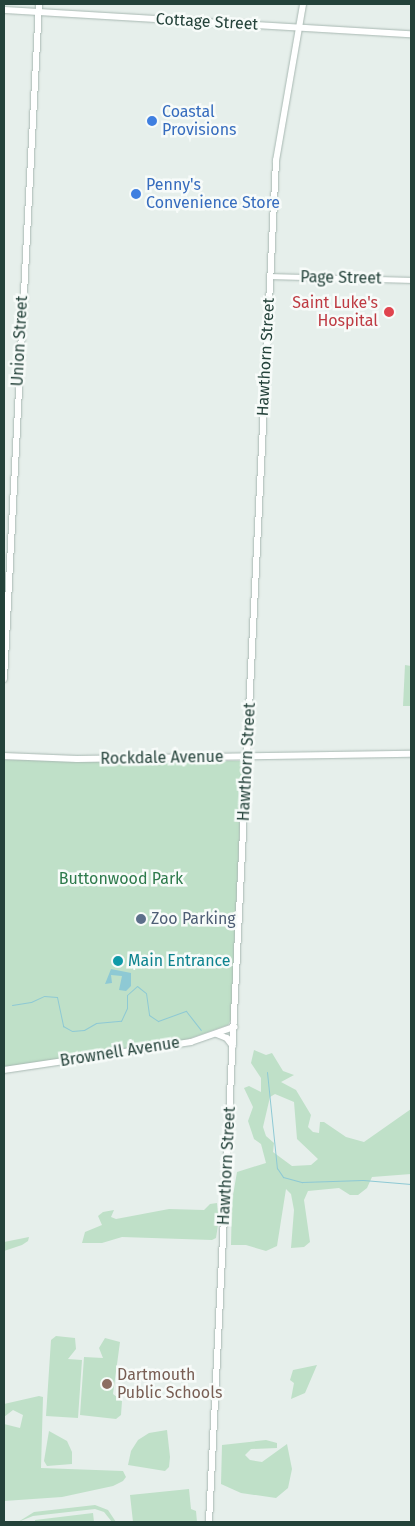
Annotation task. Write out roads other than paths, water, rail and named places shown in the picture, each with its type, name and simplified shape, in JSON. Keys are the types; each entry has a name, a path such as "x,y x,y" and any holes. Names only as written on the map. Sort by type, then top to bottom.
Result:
{"main road":[{"name":"Union Street","path":"4,679 39,4"},
{"name":"Hawthorn Street","path":"209,1522 276,161 303,4"},
{"name":"Cottage Street","path":"4,10 411,34"},
{"name":"Rockdale Avenue","path":"4,756 77,759 411,754"},
{"name":"Brownell Avenue","path":"4,1070 184,1043 218,1034 234,1027"},
{"path":"218,1034 227,1038 232,1046"}],"street":[{"name":"Page Street","path":"270,276 411,280"}],"water":[{"path":"111,969 131,973 131,986 126,991 119,990 122,976 111,975 112,983 105,984"}],"waterway":[{"path":"12,1005 31,1002 44,996 57,997 63,1026 72,1031 84,1030 96,1023 121,1021 127,1008 127,995 137,986 146,993 149,1015 158,1021 186,1011 201,1030"},
{"path":"267,1072 277,1168 283,1177 302,1182 363,1180 411,1184"}],"place":[{"name":"Coastal Provisions","path":"152,121"},
{"name":"Penny's Convenience Store","path":"136,194"},
{"name":"Saint Luke's Hospital","path":"389,312"},
{"name":"Zoo Parking","path":"141,919"},
{"name":"Main Entrance","path":"118,961"},
{"name":"Dartmouth Public Schools","path":"107,1384"}],"park label":[{"name":"Buttonwood Park","path":"121,879"}]}
